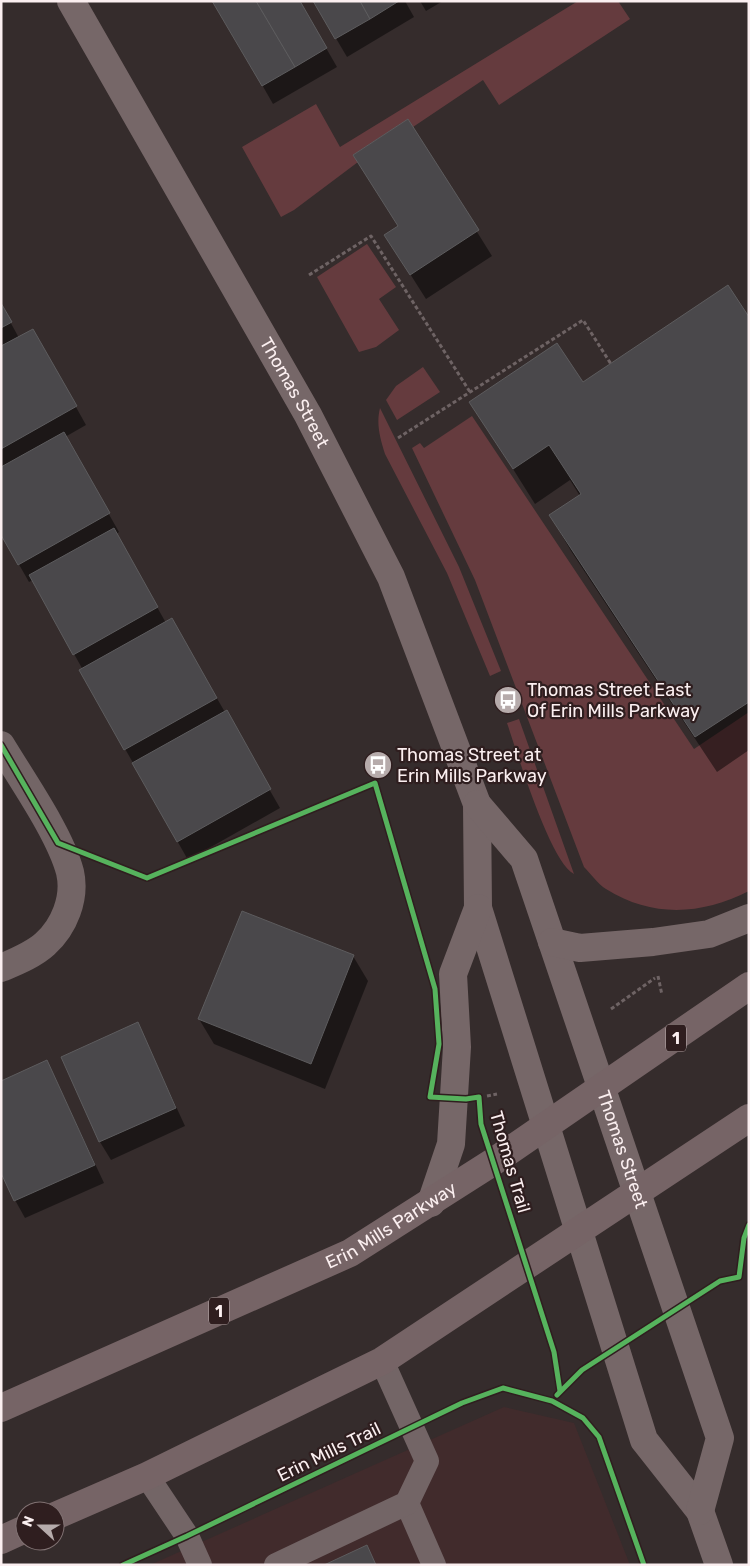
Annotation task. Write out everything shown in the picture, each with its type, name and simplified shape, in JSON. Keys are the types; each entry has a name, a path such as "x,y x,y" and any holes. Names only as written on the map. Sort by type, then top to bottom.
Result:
{"main road":[{"name":"Erin Mills Parkway","path":"1,1408 350,1253 431,1203 547,1126 749,986"},
{"path":"65,1512 146,1476 382,1361 638,1194 749,1118"},
{"path":"1,1540 15,1534"}],"street":[{"name":"Thomas Street","path":"70,1 308,415 391,577 477,804 478,908 644,1440 700,1511 719,1565"},
{"path":"1,745 58,842 70,874 70,902 62,925 44,945 1,968"},
{"name":"Thomas Street","path":"477,804 524,858 720,1438 700,1511"},
{"path":"431,1203 451,1144 457,1047 453,974 478,908"},
{"path":"552,942 580,948 653,942 709,934 749,918"}],"lane":[{"path":"276,1565 407,1503 428,1461 382,1361"},
{"path":"146,1476 187,1536 200,1565"},
{"path":"407,1503 434,1565"}],"path":[{"path":"309,275 371,236 470,392"},
{"path":"398,438 583,320 611,364"},
{"path":"58,842 147,878 375,783 378,792"},
{"path":"605,1012 658,977"}],"shaded area":[{"path":"578,1 618,1 630,19 499,105 483,80 413,127 408,119 353,155 358,162 294,210 281,217 242,147 316,104 340,147"},
{"path":"367,244 396,287 379,299 399,330 376,347 359,352 317,277"},
{"path":"423,367 440,392 397,420 386,400 396,386"},
{"path":"380,408 459,567 501,671 490,676 447,573 385,454 380,437"},
{"path":"472,416 694,749 749,712 749,891 713,905 695,909 659,909 641,905 606,889 584,867 475,580 412,448 420,443 424,448"},
{"path":"519,719 574,874 565,865 555,849 526,780 507,723"},
{"path":"504,1407 574,1423 630,1565 150,1565"}],"building":[{"path":"212,1 256,1 295,67 262,86"},
{"path":"256,1 300,1 327,48 295,67"},
{"path":"313,1 360,1 370,19 335,39"},
{"path":"360,1 399,1 370,19"},
{"path":"408,119 479,230 410,275 384,235 398,226 353,155"},
{"path":"728,285 749,317 749,702 695,737 549,515 581,494 549,445 513,469 469,402 557,343 583,382"},
{"path":"1,303 12,322 1,328"},
{"path":"33,329 77,406 1,449 1,346"},
{"path":"64,432 110,513 18,565 1,535 1,467"},
{"path":"114,528 158,607 73,655 29,575"},
{"path":"172,618 217,698 124,750 79,670"},
{"path":"227,710 271,789 177,842 132,763"},
{"path":"242,911 354,955 311,1064 198,1019"},
{"path":"138,1022 176,1108 99,1142 61,1057"},
{"path":"47,1060 95,1165 14,1201 1,1173 1,1081"},
{"path":"367,1545 376,1565 324,1565"}],"cycle path":[{"name":"Thomas Trail","path":"1,745 58,843 147,878 375,783 435,989 439,1044 430,1097 466,1099 479,1097 481,1124 554,1352 560,1391"},
{"path":"557,1395 582,1370 720,1281 739,1277 744,1238 749,1225"},
{"name":"Erin Mills Trail","path":"123,1565 462,1403 503,1388 552,1401 583,1418 599,1437 644,1565"}],"place":[{"name":"Thomas Street East Of Erin Mills Parkway","path":"508,700"},
{"name":"Thomas Street at Erin Mills Parkway","path":"378,765"}]}
